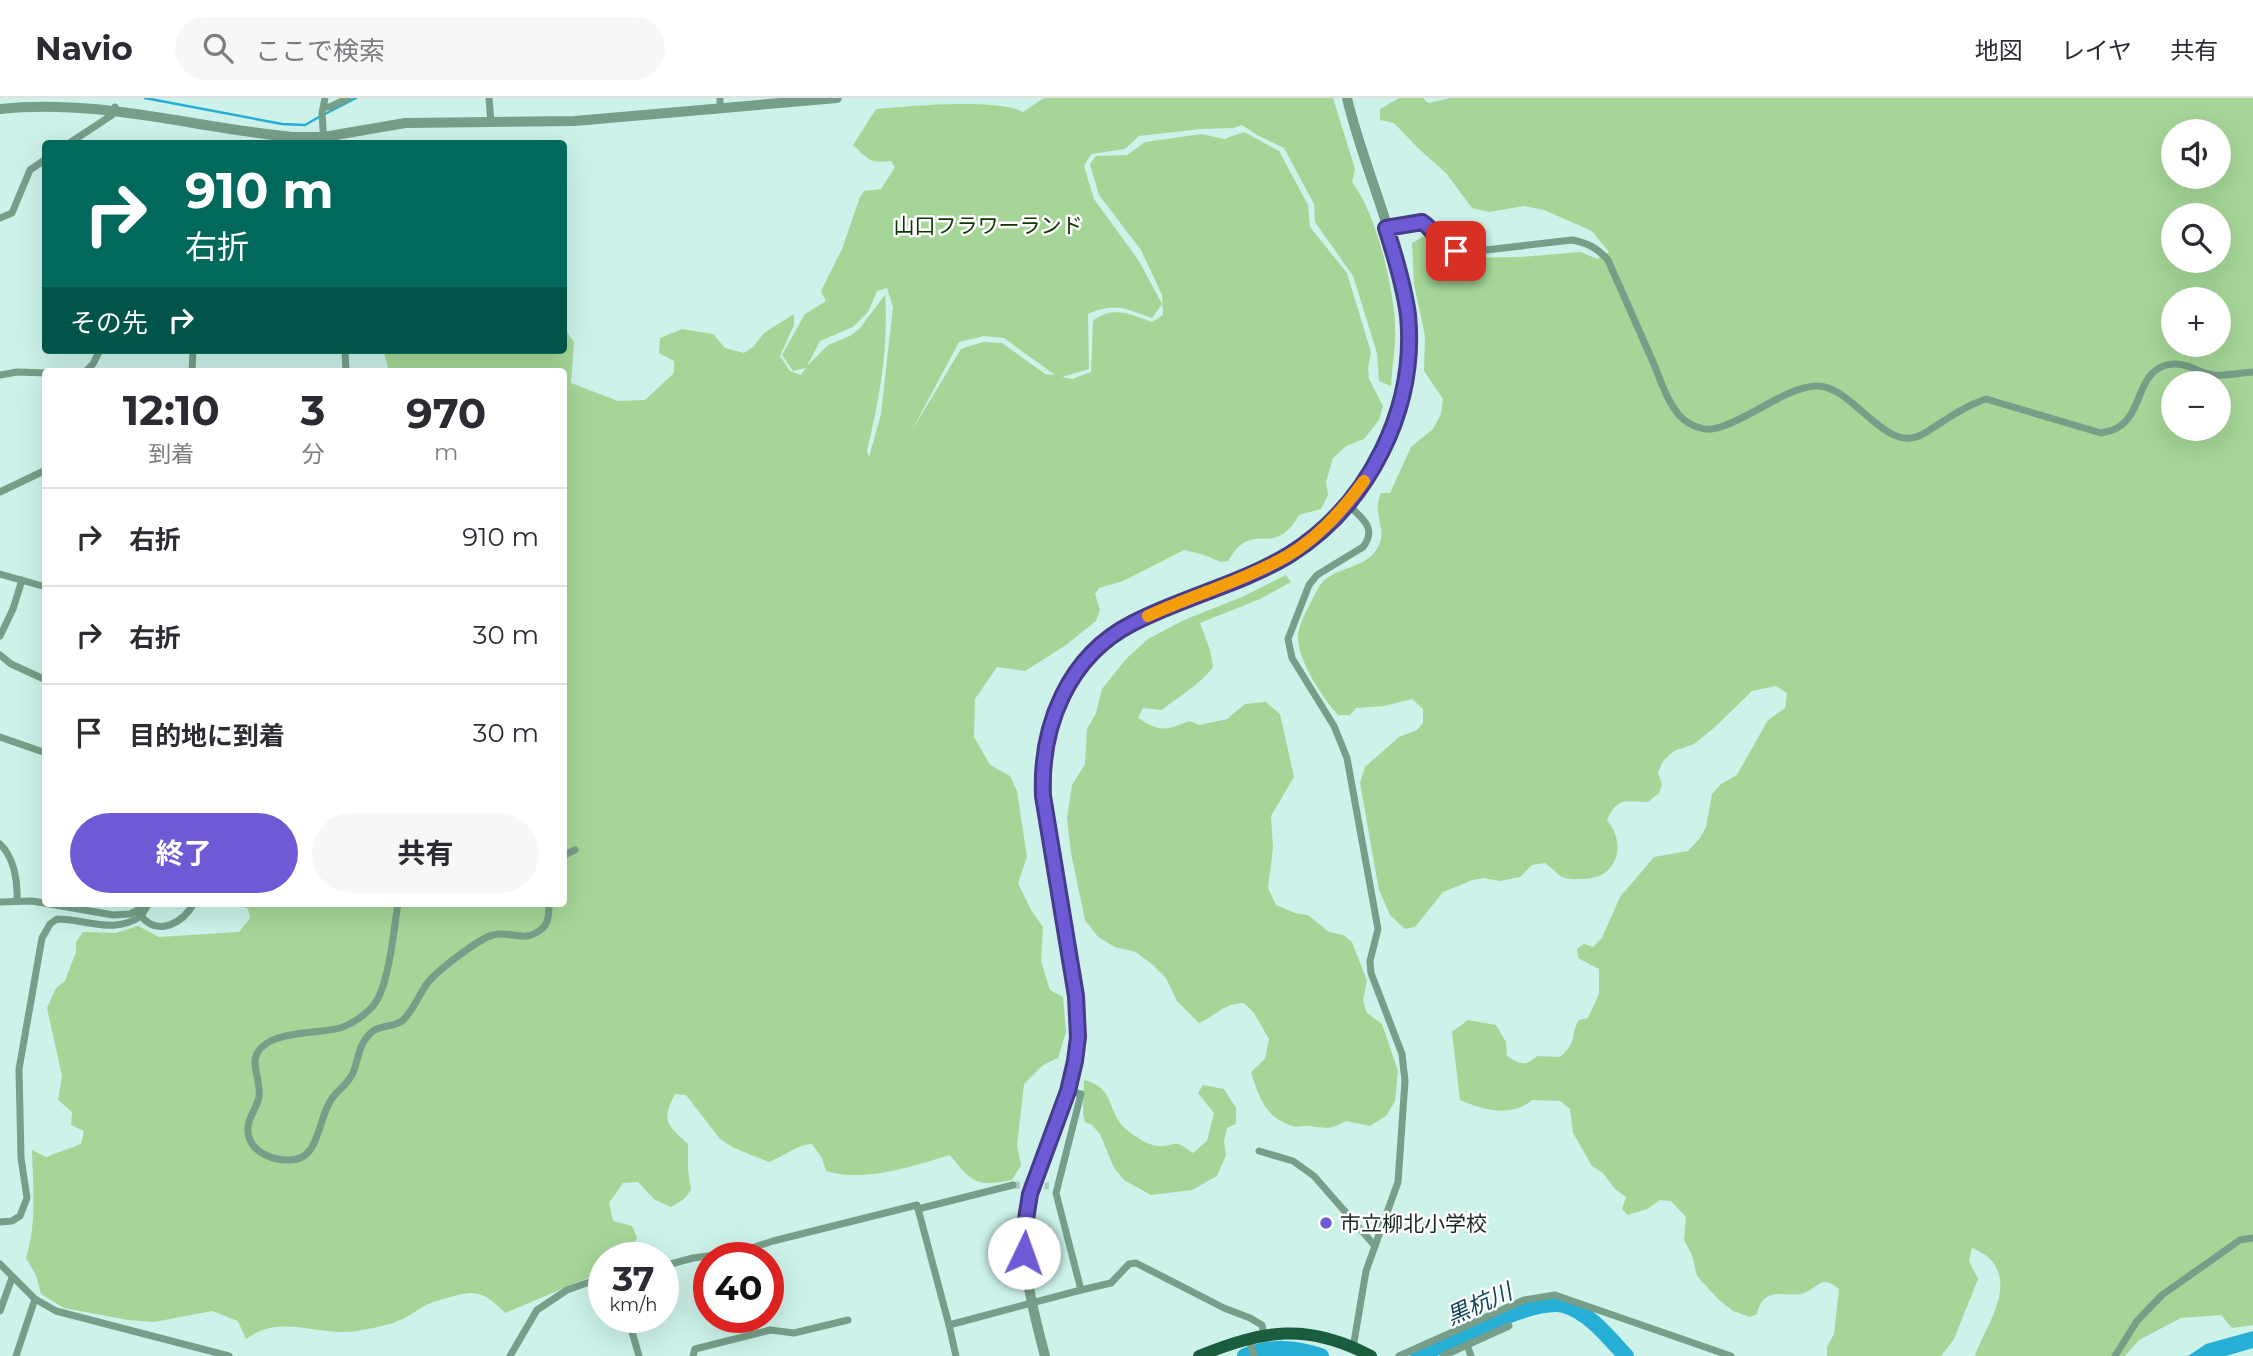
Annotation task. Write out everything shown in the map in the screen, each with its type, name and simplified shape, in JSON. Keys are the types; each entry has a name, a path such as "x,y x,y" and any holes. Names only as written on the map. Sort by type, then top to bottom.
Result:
{"main road":[{"path":"1199,1356 1264,1335 1306,1333 1371,1356"}],"street":[{"path":"324,140 325,98"},
{"path":"323,113 348,98"},
{"path":"489,98 491,123"},
{"path":"0,109 47,101 70,101 271,135 324,140 405,123 576,121 720,103 837,98"},
{"path":"1045,1356 1031,1303 1024,1253 1028,1204 1040,1162 1068,1091 1075,1061 1078,1015 1049,837 1042,775 1046,739 1060,698 1081,666 1094,652 1116,633 1156,612 1250,574 1288,555 1331,522 1347,504 1375,465 1387,442 1406,379 1408,316 1400,273 1347,98"},
{"path":"74,140 113,115 115,107"},
{"path":"0,218 12,214 30,170 42,162"},
{"path":"1386,228 1422,222 1430,227 1438,243 1456,251 1469,252 1572,240 1599,249 1608,260 1678,414 1689,423 1704,429 1714,429 1735,422 1790,394 1814,386 1825,387 1838,393 1893,435 1906,439 1917,437 1970,405 1986,399 2101,433 2117,428 2127,420 2136,408 2148,377 2169,364 2181,364 2218,375 2253,372"},
{"path":"0,375 29,371 42,373"},
{"path":"0,492 42,472"},
{"path":"1347,504 1368,526 1368,541 1363,547 1317,575 1309,585 1290,629 1288,647 1334,726 1348,758 1378,929 1370,961 1371,973 1404,1064 1398,1182 1366,1271 1353,1348"},
{"path":"0,574 42,586"},
{"path":"0,636 13,609 22,580"},
{"path":"0,654 11,664 42,678"},
{"path":"0,737 42,752"},
{"path":"0,844 10,856 18,900"},
{"path":"567,853 575,849"},
{"path":"0,902 18,900 42,904"},
{"path":"62,907 113,915 130,914 140,907"},
{"path":"0,1222 12,1221 20,1216 27,1198 20,1158 19,1069 42,937 50,924 57,919 114,926 130,923 141,916 147,907"},
{"path":"141,916 153,927 162,927 178,922 191,907"},
{"path":"397,907 385,976 374,1005 342,1028 298,1032 270,1042 257,1052 254,1060 259,1077 259,1099 246,1129 251,1144 261,1153 285,1161 304,1157 312,1150 333,1097 347,1085 354,1071 356,1055 374,1030 400,1023 412,1009 427,983 470,947 494,934 530,937 543,928 548,919 549,907"},
{"path":"1068,1091 1080,1094 1079,1104 1066,1160 1053,1186 1081,1290"},
{"path":"1259,1151 1293,1161 1314,1176 1375,1246"},
{"path":"918,1209 1013,1185"},
{"path":"679,1262 739,1252 917,1205 956,1356"},
{"path":"2115,1356 2137,1321 2162,1295 2240,1240 2253,1238"},
{"path":"949,1325 1111,1283 1129,1264 1136,1263 1224,1308 1250,1318 1262,1325 1264,1335"},
{"path":"0,1264 12,1279 35,1299 56,1311 229,1356"},
{"path":"0,1311 2,1298 12,1279"},
{"path":"510,1356 537,1310 567,1290 588,1283"},
{"path":"1399,1356 1524,1300 1555,1295 1731,1356"},
{"path":"16,1356 35,1299"},
{"path":"693,1356 695,1349 770,1330 794,1333 848,1320"},
{"path":"1443,1356 1509,1326"},
{"path":"632,1333 639,1356"},
{"path":"1249,1341 1254,1356"},
{"path":"1467,1345 1471,1356"}],"green space":[{"name":"山口フラワーランド","path":"1044,98 1333,98 1355,169 1352,182 1369,212 1382,251 1394,310 1395,334 1391,386 1379,381 1377,353 1353,276 1315,222 1314,204 1284,148 1242,125 1139,136 1125,149 1091,154 1084,166 1094,199 1139,261 1162,304 1152,318 1113,308 1088,314 1089,369 1062,377 1072,379 1091,372 1093,321 1100,316 1114,312 1152,322 1163,315 1162,295 1141,250 1099,195 1090,164 1096,156 1127,155 1145,142 1202,134 1224,139 1244,132 1279,151 1308,205 1310,227 1347,273 1371,352 1369,379 1383,406 1379,420 1364,439 1346,446 1333,458 1326,482 1328,495 1321,509 1299,515 1283,534 1246,542 1238,547 1228,561 1221,562 1184,550 1123,581 1099,588 1095,594 1100,610 1096,621 1066,645 1025,671 997,667 975,699 974,737 990,765 1010,776 1017,791 1027,857 1018,883 1043,927 1041,961 1050,990 1063,997 1066,1032 1058,1058 1043,1065 1024,1084 1017,1145 1021,1165 1012,1180 991,1183 976,1181 964,1172 950,1155 888,1172 841,1174 826,1171 822,1158 812,1144 769,1162 734,1148 720,1139 686,1095 675,1094 667,1117 671,1127 688,1144 691,1190 684,1199 671,1207 655,1200 638,1182 623,1183 609,1203 613,1221 632,1226 637,1238 635,1242 588,1242 588,1278 505,1313 487,1298 469,1293 430,1303 398,1321 372,1328 342,1332 272,1328 259,1331 246,1339 238,1321 212,1311 154,1322 128,1320 64,1308 41,1294 36,1275 26,1258 33,1218 32,1150 46,1157 81,1144 84,1131 71,1125 72,1112 58,1100 62,1076 47,1008 56,988 65,981 76,952 76,942 83,932 116,933 138,926 159,937 239,932 250,918 245,907 567,907 567,368 388,368 384,354 567,354 567,332 574,342 571,383 618,401 645,400 674,373 674,361 659,353 660,338 682,329 713,334 725,348 744,353 753,347 764,333 794,314 794,325 780,356 790,371 801,375 806,368 793,371 782,355 805,314 826,301 821,291 842,249 860,197 864,191 881,189 895,167 891,161 878,162 870,159 853,145 876,109 930,105 993,105 1023,112","holes":["887,288 893,307 881,414 869,457 867,451 884,354 885,295 860,328 850,336 828,345 807,366 820,341 853,327 868,312 877,291","984,336 1004,338 1055,375 1045,374 1002,343 983,342 961,349 911,432 959,342"]},
{"path":"1399,98 1423,98 1428,103 1451,98 2253,98 2253,1325 2232,1328 2221,1315 2181,1318 2139,1340 2125,1356 1975,1356 1996,1308 2000,1282 1990,1259 1972,1247 1969,1261 1978,1279 1954,1339 1941,1356 1827,1356 1827,1347 1834,1334 1839,1289 1824,1282 1804,1293 1770,1295 1760,1304 1757,1314 1750,1317 1733,1311 1697,1276 1692,1255 1684,1240 1686,1217 1671,1201 1660,1200 1647,1209 1628,1215 1622,1209 1626,1197 1615,1189 1603,1173 1592,1166 1573,1133 1570,1109 1560,1101 1532,1100 1515,1109 1497,1111 1460,1100 1452,1032 1468,1020 1496,1025 1506,1042 1507,1056 1519,1062 1529,1062 1537,1056 1560,1057 1566,1051 1579,1020 1588,1018 1599,994 1599,969 1578,958 1577,949 1584,944 1593,947 1602,938 1620,897 1654,857 1688,851 1700,838 1706,827 1712,794 1721,784 1737,775 1768,720 1785,708 1787,693 1776,686 1752,691 1694,744 1674,751 1663,761 1658,773 1662,784 1659,793 1648,802 1628,801 1615,807 1607,820 1617,839 1616,858 1605,873 1596,877 1570,879 1562,877 1545,863 1532,865 1520,877 1500,881 1483,878 1443,892 1415,927 1405,929 1390,915 1379,890 1360,783 1365,767 1399,737 1417,730 1423,723 1423,709 1412,699 1384,706 1356,708 1350,715 1338,715 1308,670 1298,635 1300,625 1321,584 1328,577 1363,562 1374,553 1381,538 1378,502 1381,493 1390,493 1411,447 1433,429 1441,414 1443,399 1424,371 1425,336 1414,284 1412,243 1424,236 1437,251 1457,258 1581,252 1597,259 1609,252 1592,231 1544,210 1524,206 1489,212 1472,208 1446,173 1394,123 1380,120 1380,109"},
{"path":"1286,575 1291,582 1260,599 1200,623 1213,667 1196,685 1162,710 1143,708 1138,718 1157,728 1174,727 1189,721 1200,725 1227,719 1245,704 1266,702 1280,714 1294,777 1271,816 1273,848 1268,888 1276,905 1308,915 1329,932 1343,935 1352,942 1367,981 1363,1000 1367,1013 1382,1024 1398,1071 1395,1101 1386,1116 1370,1126 1346,1121 1328,1128 1295,1127 1276,1118 1260,1098 1251,1072 1265,1059 1269,1039 1254,1013 1244,1003 1237,1004 1225,1007 1199,1023 1177,1001 1166,978 1153,965 1136,952 1115,947 1098,937 1085,920 1071,853 1067,818 1072,785 1085,764 1087,729 1096,713 1102,689 1126,659 1148,639"},
{"path":"1084,1080 1102,1089 1116,1117 1135,1136 1157,1146 1177,1144 1193,1153 1207,1141 1214,1113 1198,1093 1203,1085 1224,1089 1236,1108 1236,1124 1227,1128 1224,1141 1226,1155 1217,1176 1192,1190 1151,1195 1124,1180 1114,1168 1100,1134 1085,1122"}],"water":[{"path":"2253,1331 2253,1348 2226,1356 2188,1356 2206,1344"}],"waterway":[{"path":"145,98 282,124 305,125 319,117"},
{"path":"325,114 356,98"},
{"name":"黒杭川","path":"1418,1356 1512,1314 1550,1304 1564,1305 1582,1313 1626,1356"},
{"path":"1245,1356 1283,1349 1321,1356"}],"tunnel":[{"path":"1013,1185 1049,1186"}],"slow traffic":[{"path":"1148,616 1250,574 1288,555 1331,522 1364,481"}],"place":[{"name":"市立柳北小学校","path":"1326,1223"}],"route":[{"path":"1024,1253 1024,1232 1030,1194 1068,1091 1078,1037 1076,996 1043,796 1042,775 1046,739 1060,698 1081,666 1116,633 1156,612 1250,574 1288,555 1331,522 1347,504 1375,465 1387,442 1406,379 1408,316 1400,273 1386,228 1422,222 1430,227 1438,243 1456,251"}]}
